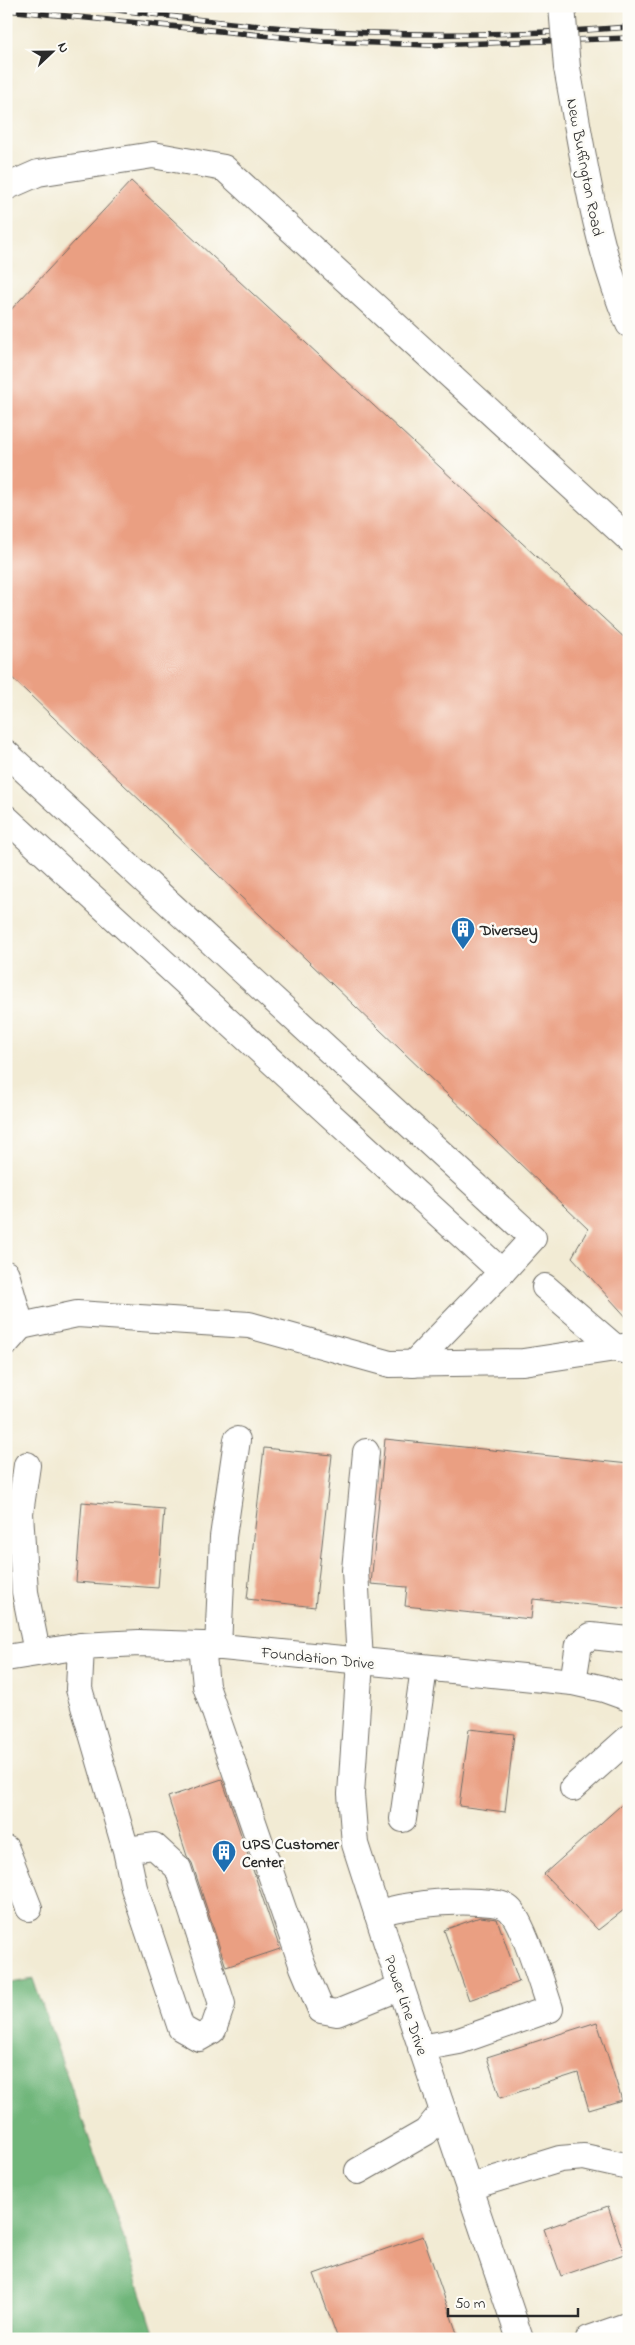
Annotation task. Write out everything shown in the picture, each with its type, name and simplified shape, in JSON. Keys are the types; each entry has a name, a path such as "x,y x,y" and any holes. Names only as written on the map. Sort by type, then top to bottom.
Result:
{"street":[{"name":"New Buffington Road","path":"562,6 567,68 599,236 620,304 629,324"},
{"path":"6,187 38,173 153,155 224,168 629,539"},
{"path":"6,753 533,1238 414,1364"},
{"path":"6,818 502,1272"},
{"path":"6,1274 14,1335 77,1314 249,1325 390,1364 523,1362 625,1349"},
{"path":"545,1287 625,1349"},
{"path":"237,1440 223,1537 206,1686 303,1967 320,2010 337,2014 401,1988"},
{"name":"Power Line Drive","path":"366,1452 355,1570 360,1662 351,1794 355,1844 401,1988 520,2339"},
{"path":"27,1464 20,1513 25,1592 37,1652"},
{"path":"573,1682 579,1644 590,1636 629,1640"},
{"name":"Foundation Drive","path":"6,1658 81,1646 139,1643 210,1646 573,1682 604,1689 629,1698"},
{"path":"81,1646 79,1689 126,1850 134,1888 181,2028 199,2038 213,2030 222,2004 178,1868 154,1846 126,1850"},
{"path":"404,1819 424,1668"},
{"path":"573,1788 629,1738"},
{"path":"6,1849 29,1908"},
{"path":"377,1913 415,1904 450,1900 499,1904 510,1909 526,1940 550,2009 459,2041 421,2048"},
{"path":"358,2171 426,2132 443,2111"},
{"path":"469,2187 560,2159 584,2157 629,2167"},
{"path":"589,2339 629,2325"}],"green space":[{"path":"33,1979 118,2221 156,2339 6,2339 6,1984"}],"building":[{"name":"Diversey","path":"131,181 629,642 629,1320 572,1257 588,1229 6,672 6,315"},
{"path":"385,1439 629,1464 629,1609 533,1599 531,1619 405,1606 407,1587 371,1584"},
{"path":"264,1448 332,1455 315,1607 247,1599"},
{"path":"82,1502 164,1509 158,1588 76,1582"},
{"path":"469,1729 514,1734 505,1812 459,1806"},
{"name":"UPS Customer Center","path":"222,1779 280,1949 226,1967 168,1797"},
{"path":"629,1798 629,1906 598,1930 544,1874"},
{"path":"480,1917 497,1919 519,1982 469,2000 444,1930"},
{"path":"597,2022 622,2100 589,2110 578,2073 500,2098 487,2057"},
{"path":"608,2206 624,2254 561,2276 544,2229"},
{"path":"423,2236 459,2339 338,2339 314,2274"}],"railway":[{"path":"83,6 259,26 370,33 500,34 629,27"},
{"path":"6,10 322,41 430,45 629,38"}],"place":[{"name":"Diversey","path":"463,950"},
{"name":"UPS Customer Center","path":"224,1873"}]}
